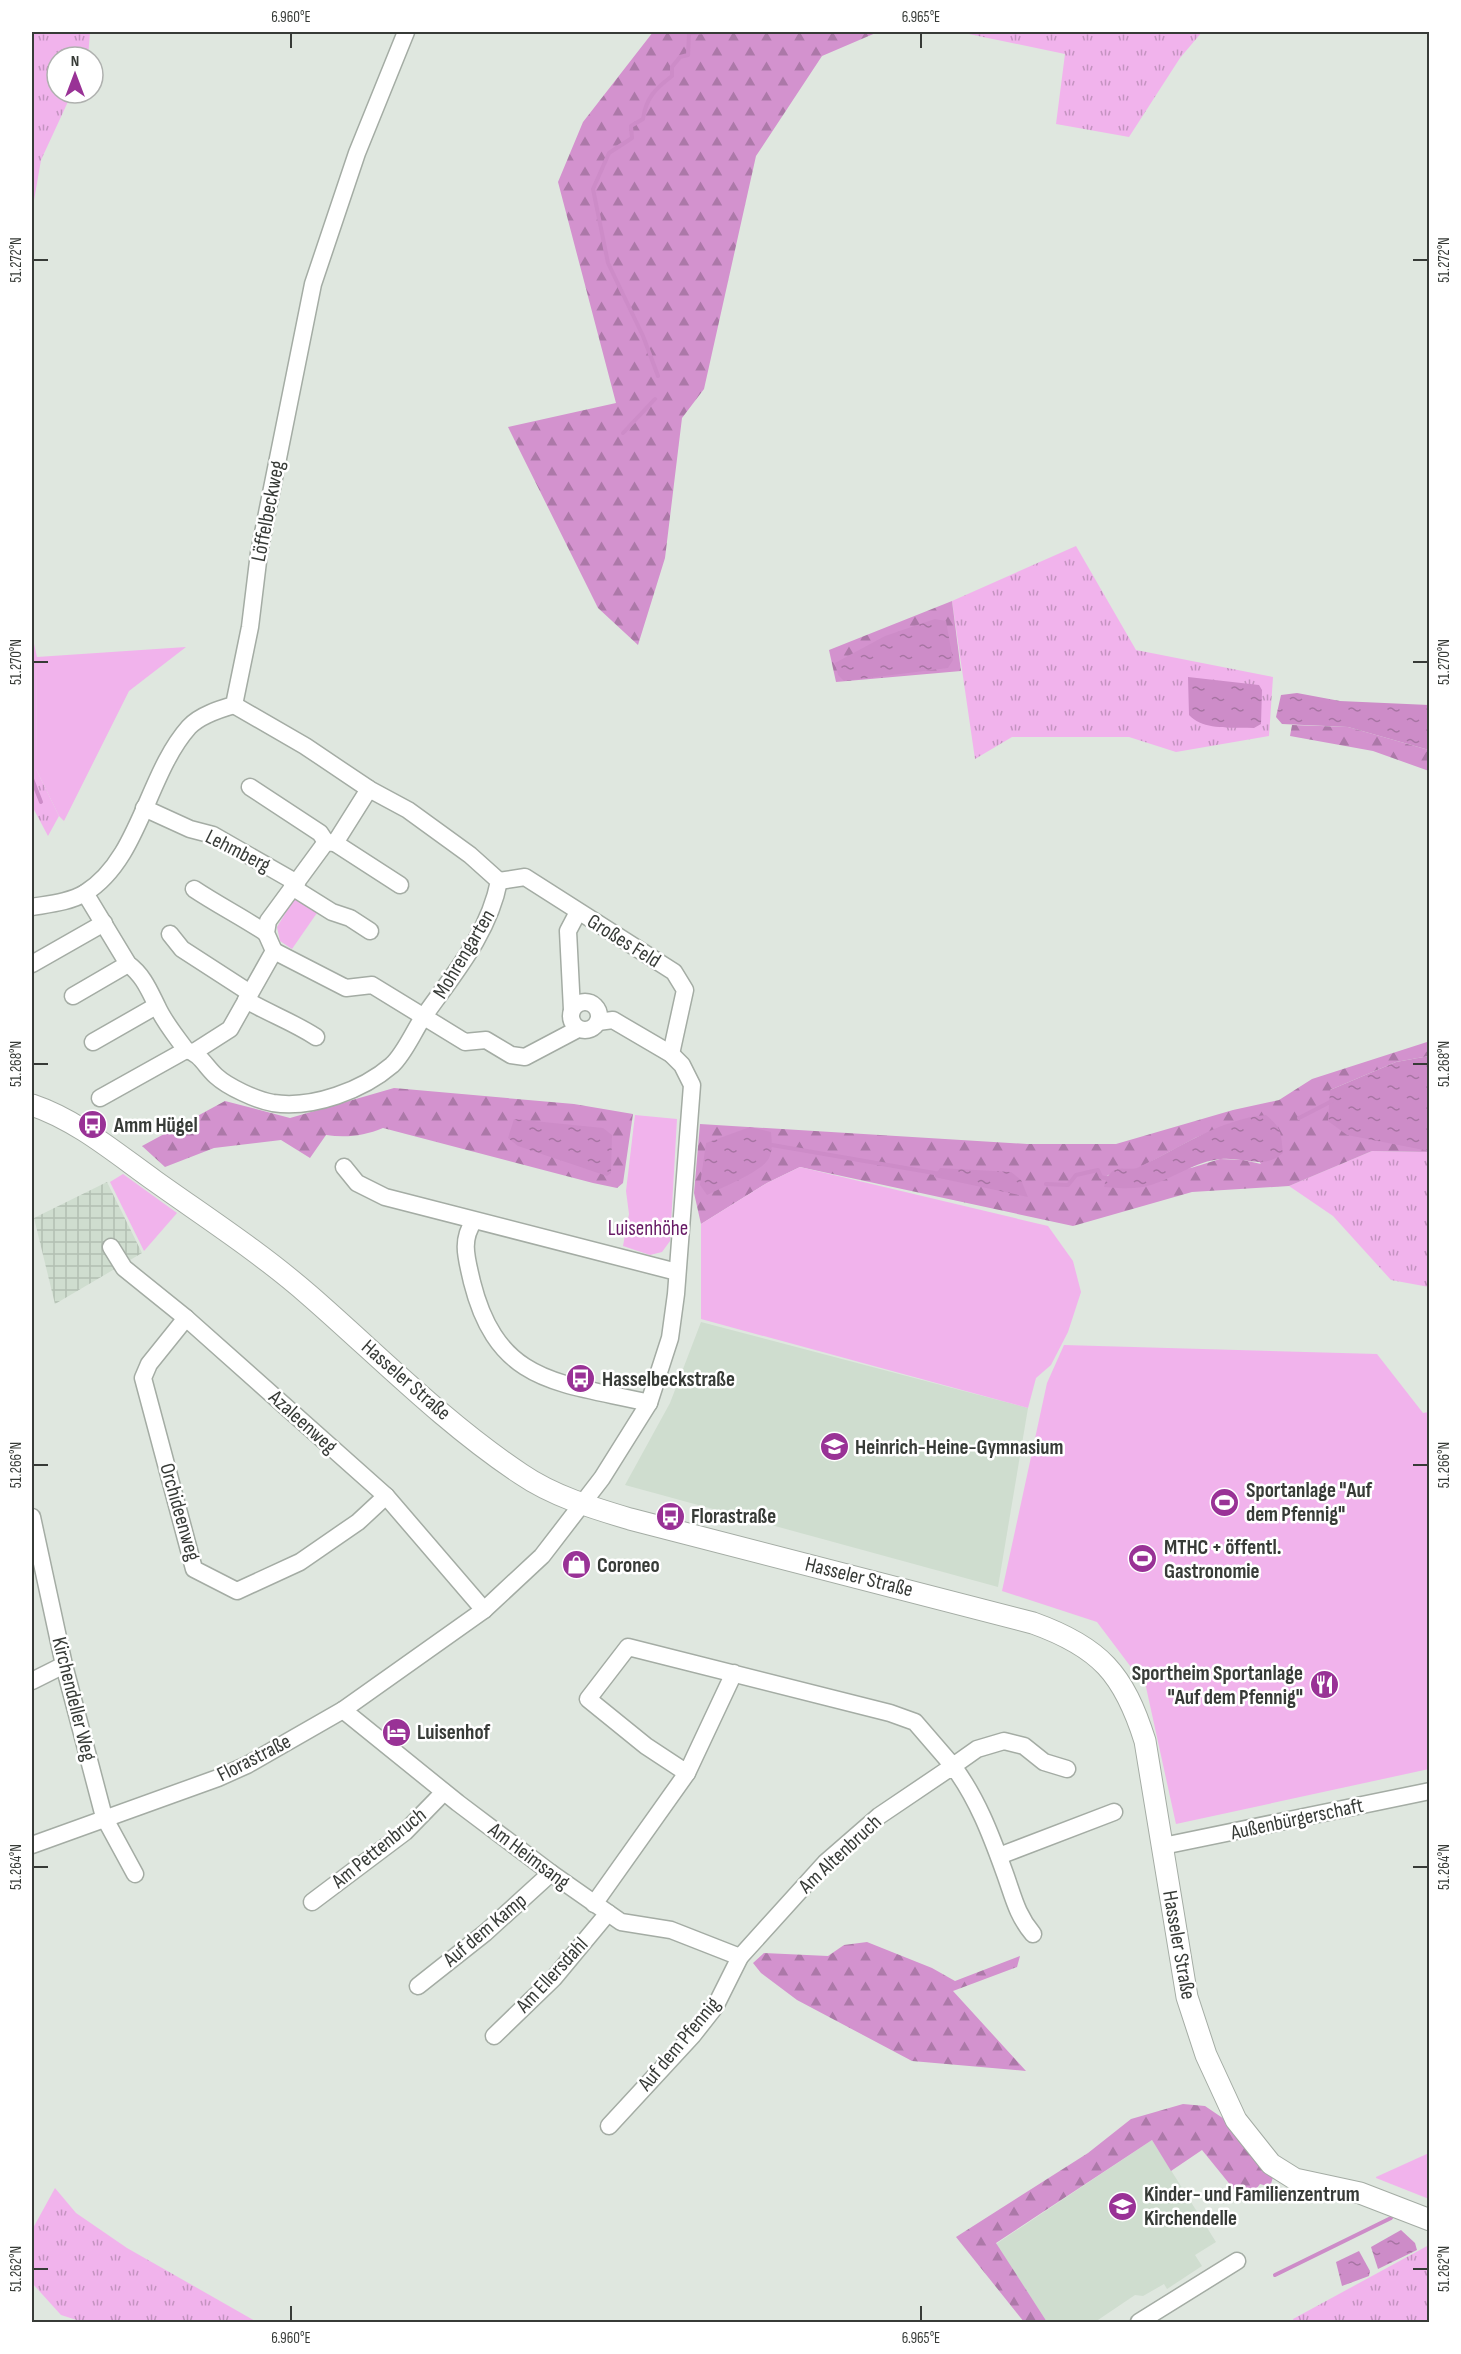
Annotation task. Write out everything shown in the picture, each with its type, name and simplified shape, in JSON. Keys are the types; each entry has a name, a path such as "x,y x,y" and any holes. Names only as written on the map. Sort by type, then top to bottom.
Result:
{"main road":[{"name":"Hasseler Straße","path":"32,1105 87,1134 244,1244 307,1293 468,1434 521,1475 582,1503 630,1519 1034,1623 1063,1633 1084,1645 1108,1668 1136,1714 1145,1742 1163,1845 1176,1944 1190,2006 1206,2055 1225,2100 1251,2142 1271,2164 1295,2179 1360,2193 1430,2220"}],"street":[{"name":"Löffelbeckweg","path":"234,705 249,627 259,553 313,284 357,153 406,32"},
{"name":"Mohrengarten","path":"86,893 128,964 137,970 153,994 156,1006 190,1051 217,1077 272,1103 299,1104 327,1098 368,1082 394,1063 452,980 494,906 499,881 470,855 408,810 369,789 305,746 234,705"},
{"path":"32,907 54,904 86,893 112,870 168,759 190,725 214,711 234,705"},
{"path":"250,787 400,885"},
{"path":"266,933 268,921 331,842 369,789"},
{"name":"Lehmberg","path":"144,808 190,829 213,835 295,885 332,912 350,918 370,931"},
{"name":"Großes Feld","path":"499,881 525,877 674,972 685,990 671,1054"},
{"path":"194,889 217,904 235,911 266,933 274,951 345,988 372,985 465,1042 486,1040 511,1055 525,1057 579,1029 590,1030 597,1022 598,1011 590,1003 580,1003 572,1010"},
{"path":"578,912 568,931 571,1021 579,1029"},
{"path":"32,963 104,923"},
{"path":"170,934 183,949 276,1017 286,1018 316,1037"},
{"path":"100,1098 230,1029 274,951"},
{"path":"73,996 128,964"},
{"path":"93,1042 156,1006"},
{"path":"582,1503 631,1435 649,1403 670,1338 692,1085 682,1065 671,1054 613,1020 597,1022"},
{"path":"344,1167 357,1183 385,1197 677,1272"},
{"path":"474,1221 465,1233 464,1242 474,1287 489,1330 510,1358 548,1378 649,1403"},
{"name":"Azaleenweg","path":"111,1247 124,1268 186,1318 386,1496 484,1610"},
{"name":"Orchideenweg","path":"186,1318 149,1364 143,1378 194,1569 237,1591 300,1562 358,1522 386,1496"},
{"name":"Florastraße","path":"32,1845 247,1765 343,1710 484,1610 542,1557 582,1503"},
{"name":"Kirchendeller Weg","path":"32,1517 64,1665 104,1817 135,1874"},
{"path":"687,1773 646,1746 588,1699 628,1647 890,1713 915,1722 970,1788 999,1856 1014,1905 1033,1934"},
{"path":"32,1681 64,1665"},
{"path":"601,1909 687,1773 734,1673"},
{"name":"Am Heimsang","path":"343,1710 444,1792 551,1873 621,1922 671,1930 740,1957"},
{"name":"Am Altenbruch","path":"740,1957 825,1863 879,1816 977,1749 1004,1741 1024,1746 1044,1762 1067,1769"},
{"name":"Außenbürgerschaft","path":"1163,1845 1430,1791"},
{"name":"Am Pettenbruch","path":"312,1902 405,1832 444,1792"},
{"path":"999,1856 1114,1812"},
{"name":"Auf dem Kamp","path":"418,1986 485,1933 551,1873"},
{"name":"Am Ellersdahl","path":"494,2036 554,1978 601,1909"},
{"name":"Auf dem Pfennig","path":"609,2126 715,2007 740,1957"},
{"path":"1139,2322 1237,2261"}],"shaded area":[{"path":"107,1182 142,1253 55,1304 34,1218"},
{"name":"Heinrich-Heine-Gymnasium","path":"701,1322 1028,1408 998,1587 625,1485 670,1403"},
{"name":"Kinder- und Familienzentrum Kirchendelle","path":"1152,2140 1216,2242 1195,2255 1202,2266 1167,2289 1164,2284 1143,2296 1135,2295 1095,2322 1047,2322 996,2244"}],"green space":[{"path":"32,32 90,32 89,45 45,45 45,105 66,105 41,160 32,212"},
{"path":"653,32 878,32 822,56 756,156 704,389 682,418 665,558 638,645 598,608 508,427 616,403 558,182 583,122"},
{"path":"959,32 1202,32 1180,58 1129,137 1056,124 1065,54"},
{"path":"1076,546 1136,650 1273,677 1269,736 1176,752 1129,737 1012,737 975,759 952,601"},
{"path":"952,601 961,671 836,682 829,650"},
{"path":"32,635 37,657 36,769 59,816 48,836 32,806"},
{"path":"186,647 129,691 64,821 59,816 36,769 37,657"},
{"path":"1292,725 1348,727 1429,750 1429,771 1373,751 1290,736"},
{"path":"296,896 319,910 292,949 280,941 277,927"},
{"path":"1429,1042 1429,1056 1396,1062 1330,1090 1429,1152 1372,1151 1289,1186 1192,1192 1073,1226 800,1167 767,1183 701,1224 694,1193 700,1124 1027,1144 1116,1144 1233,1110 1279,1100 1312,1079","holes":["1231,1123 1261,1164 1220,1159 1191,1168 1107,1176 1117,1169 1137,1169 1195,1138"]},
{"path":"394,1088 574,1104 633,1114 623,1183 617,1188 593,1183 383,1128 355,1136 326,1135 310,1158 281,1140 214,1148 165,1167 142,1146 225,1101 290,1118"},
{"name":"Luisenhöhe","path":"635,1115 677,1119 670,1241 662,1252 650,1255 623,1246 629,1214 626,1191"},
{"path":"1372,1151 1429,1152 1429,1287 1391,1280 1333,1216 1289,1186"},
{"name":"Heinrich-Heine-Gymnasium","path":"800,1167 1048,1226 1073,1261 1081,1292 1068,1332 1051,1365 1036,1378 1028,1408 701,1319 701,1224 767,1183"},
{"path":"123,1174 177,1213 144,1251 110,1182"},
{"name":"Sportanlage \"Auf dem Pfennig\"","path":"1064,1345 1377,1354 1423,1413 1429,1412 1429,1769 1176,1824 1146,1687 1097,1622 1002,1591 1047,1383"},
{"path":"867,1942 932,1968 955,1981 1020,1956 1017,1967 953,1991 1026,2071 912,2061 797,2000 761,1973 753,1963 764,1953 828,1956 844,1945"},
{"path":"1183,2104 1205,2106 1230,2123 1274,2174 1270,2187 1260,2184 1245,2203 1202,2150 1171,2171 1152,2140 996,2243 1047,2322 1024,2322 956,2237 1088,2153 1131,2119"},
{"path":"1429,2153 1429,2199 1376,2178 1376,2177"},
{"path":"55,2188 76,2213 127,2248 257,2322 83,2322 61,2315 32,2283 32,2230"},
{"path":"1429,2245 1429,2322 1294,2322 1293,2319"}],"water":[{"path":"935,619 946,621 953,660 948,668 844,681 838,675 835,663 885,636"},
{"path":"1188,677 1259,685 1262,690 1261,724 1254,728 1228,728 1211,726 1195,720 1189,715"},
{"path":"1297,693 1340,701 1429,705 1429,750 1348,727 1282,724 1276,717 1281,695"},
{"path":"1429,1056 1429,1151 1347,1135 1328,1121 1330,1090 1396,1062"},
{"path":"1266,1115 1278,1127 1281,1136 1283,1153 1276,1158 1261,1162 1212,1160 1145,1187 1104,1187 1108,1176 1114,1170 1136,1168 1216,1128"},
{"path":"514,1119 603,1128 612,1135 611,1173 607,1176 518,1146 508,1138"},
{"path":"750,1127 771,1132 772,1147 769,1158 762,1166 748,1175 707,1195 700,1185 706,1143"},
{"path":"940,1168 1011,1172 1021,1180 1028,1197 934,1177"},
{"path":"1401,2230 1415,2243 1417,2250 1378,2269 1371,2247"},
{"path":"1359,2251 1370,2271 1369,2276 1342,2286 1336,2262"}],"waterway":[{"path":"658,376 643,336 608,263 593,189 609,153 632,138 631,126 643,119 646,105 652,94 672,76 672,67 680,57 688,55 689,33 707,32"},
{"path":"623,433 655,399"},
{"path":"32,779 41,802"},
{"path":"1299,1118 1332,1101"},
{"path":"772,1145 940,1174"},
{"path":"1046,1184 1068,1185 1076,1175 1098,1170 1101,1177 1109,1179"},
{"path":"1275,2275 1391,2218"}],"place":[{"name":"Amm Hügel","path":"93,1125"},
{"name":"Hasselbeckstraße","path":"581,1379"},
{"name":"Heinrich-Heine-Gymnasium","path":"834,1447"},
{"name":"Sportanlage \"Auf dem Pfennig\"","path":"1225,1502"},
{"name":"Florastraße","path":"670,1516"},
{"name":"MTHC + öffentl. Gastronomie","path":"1143,1559"},
{"name":"Coroneo","path":"576,1565"},
{"name":"Sportheim Sportanlage \"Auf dem Pfennig\"","path":"1324,1685"},
{"name":"Luisenhof","path":"396,1732"},
{"name":"Kinder- und Familienzentrum Kirchendelle","path":"1123,2206"}]}
